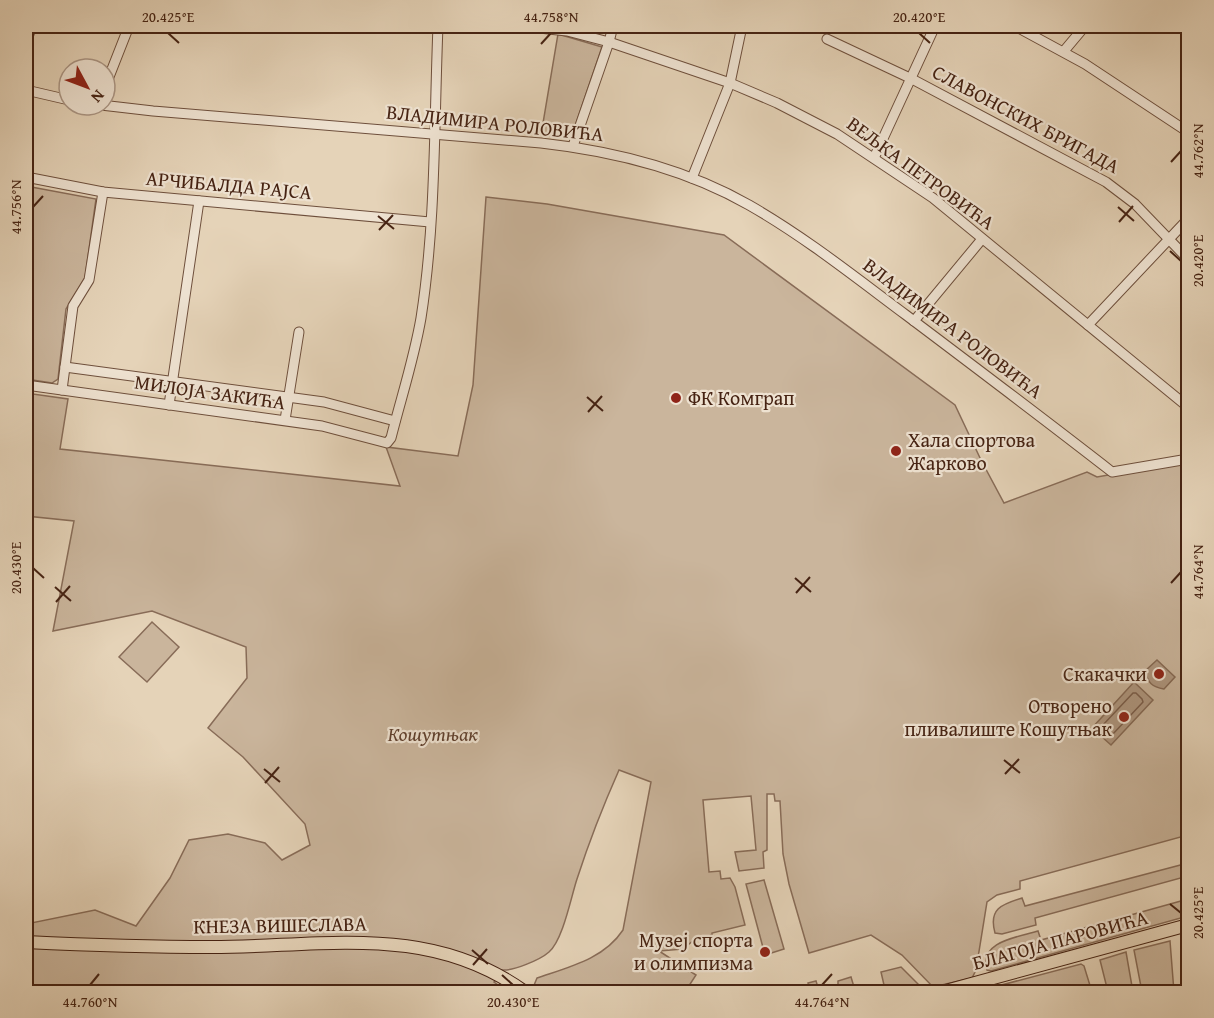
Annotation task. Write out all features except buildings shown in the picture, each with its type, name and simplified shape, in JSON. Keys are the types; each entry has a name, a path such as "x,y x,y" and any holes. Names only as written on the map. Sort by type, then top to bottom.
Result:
{"main road":[{"name":"БЛАГОЈА ПАРОВИЋА","path":"942,993 1188,925"},
{"name":"КНЕЗА ВИШЕСЛАВА","path":"26,942 213,947 357,943 411,945 471,962 502,977 525,993"}],"street":[{"path":"26,42 32,26"},
{"path":"117,57 129,26"},
{"path":"395,421 420,321 430,222 438,26"},
{"name":"ВЕЉКА ПЕТРОВИЋА","path":"521,26 567,31 609,42 730,83 804,116 874,158 933,198 1188,407"},
{"path":"573,146 613,26"},
{"path":"692,178 730,83 742,26"},
{"path":"874,158 935,26"},
{"path":"1015,26 1064,51 1188,132"},
{"path":"1064,51 1085,26"},
{"name":"СЛАВОНСКИХ БРИГАДА","path":"827,39 912,79 1106,182 1135,204 1188,259"},
{"path":"26,90 57,97"},
{"name":"ВЛАДИМИРА РОЛОВИЋА","path":"117,107 573,146 624,157 692,178 749,205 824,254 1112,472 1188,459"},
{"name":"АРЧИБАЛДА РАЈСА","path":"26,177 103,192 430,222"},
{"path":"62,390 73,306 89,280 103,192"},
{"path":"169,405 199,201"},
{"path":"1088,325 1188,219"},
{"path":"914,321 982,239"},
{"path":"285,420 299,332"},
{"name":"МИЛОЈА ЗАКИЋА","path":"26,385 285,420 342,430 387,443 395,421 324,402 65,367"},
{"path":"26,942 26,969"}],"green space":[{"path":"558,34 602,47 571,138 541,135"},
{"path":"26,186 96,199 85,278 66,309 58,379 52,383 26,379"},
{"name":"Кошутњак","path":"486,197 547,204 724,235 955,405 1004,503 1087,472 1097,477 1188,461 1188,835 1020,881 1020,889 997,895 987,902 976,970 972,978 933,987 902,955 871,935 809,953 789,884 783,854 780,801 775,801 774,794 767,794 767,850 763,852 764,868 739,871 735,852 756,850 751,796 703,800 709,872 720,871 721,879 730,878 735,887 745,925 712,933 712,935 694,940 683,949 659,951 696,975 685,992 535,992 532,990 537,978 573,966 596,955 615,940 623,930 651,782 619,770 586,851 566,918 554,946 539,958 519,967 502,970 494,982 508,992 26,992 26,924 95,910 136,926 170,878 189,840 228,834 265,843 282,860 310,845 305,824 243,757 208,728 247,678 246,647 152,611 53,631 74,521 26,516 26,393 68,399 60,449 400,486 386,447 458,456 473,385"},
{"path":"152,622 179,647 147,682 119,657"},
{"path":"1188,863 1188,876 1035,918 1036,925 1002,934 995,933 993,925 995,913 1009,902 1022,898 1025,906"},
{"path":"764,880 784,949 765,955 746,884"},
{"path":"1188,899 1188,916 991,971 987,970 988,953 994,946 1011,938 1038,931 1041,940"},
{"path":"1170,941 1174,992 1142,992 1134,950"},
{"path":"1126,952 1133,992 1108,992 1100,960"},
{"path":"1081,964 1084,966 1092,992 975,992"},
{"path":"901,967 924,990 915,992 858,992 884,985 881,972"},
{"path":"851,977 858,992 811,992 808,983 816,981 819,991 838,987 838,981"}],"water":[{"name":"Скакачки","path":"1157,660 1175,677 1164,689 1151,684 1145,671"},
{"path":"1134,682 1153,700 1111,745 1092,728"}],"place":[{"name":"ФК Комграп","path":"676,398"},
{"name":"Хала спортова Жарково","path":"896,451"},
{"name":"Скакачки","path":"1159,674"},
{"name":"Отворено пливалиште Кошутњак","path":"1124,717"},
{"name":"Музеј спорта и олимпизма","path":"765,952"}]}
